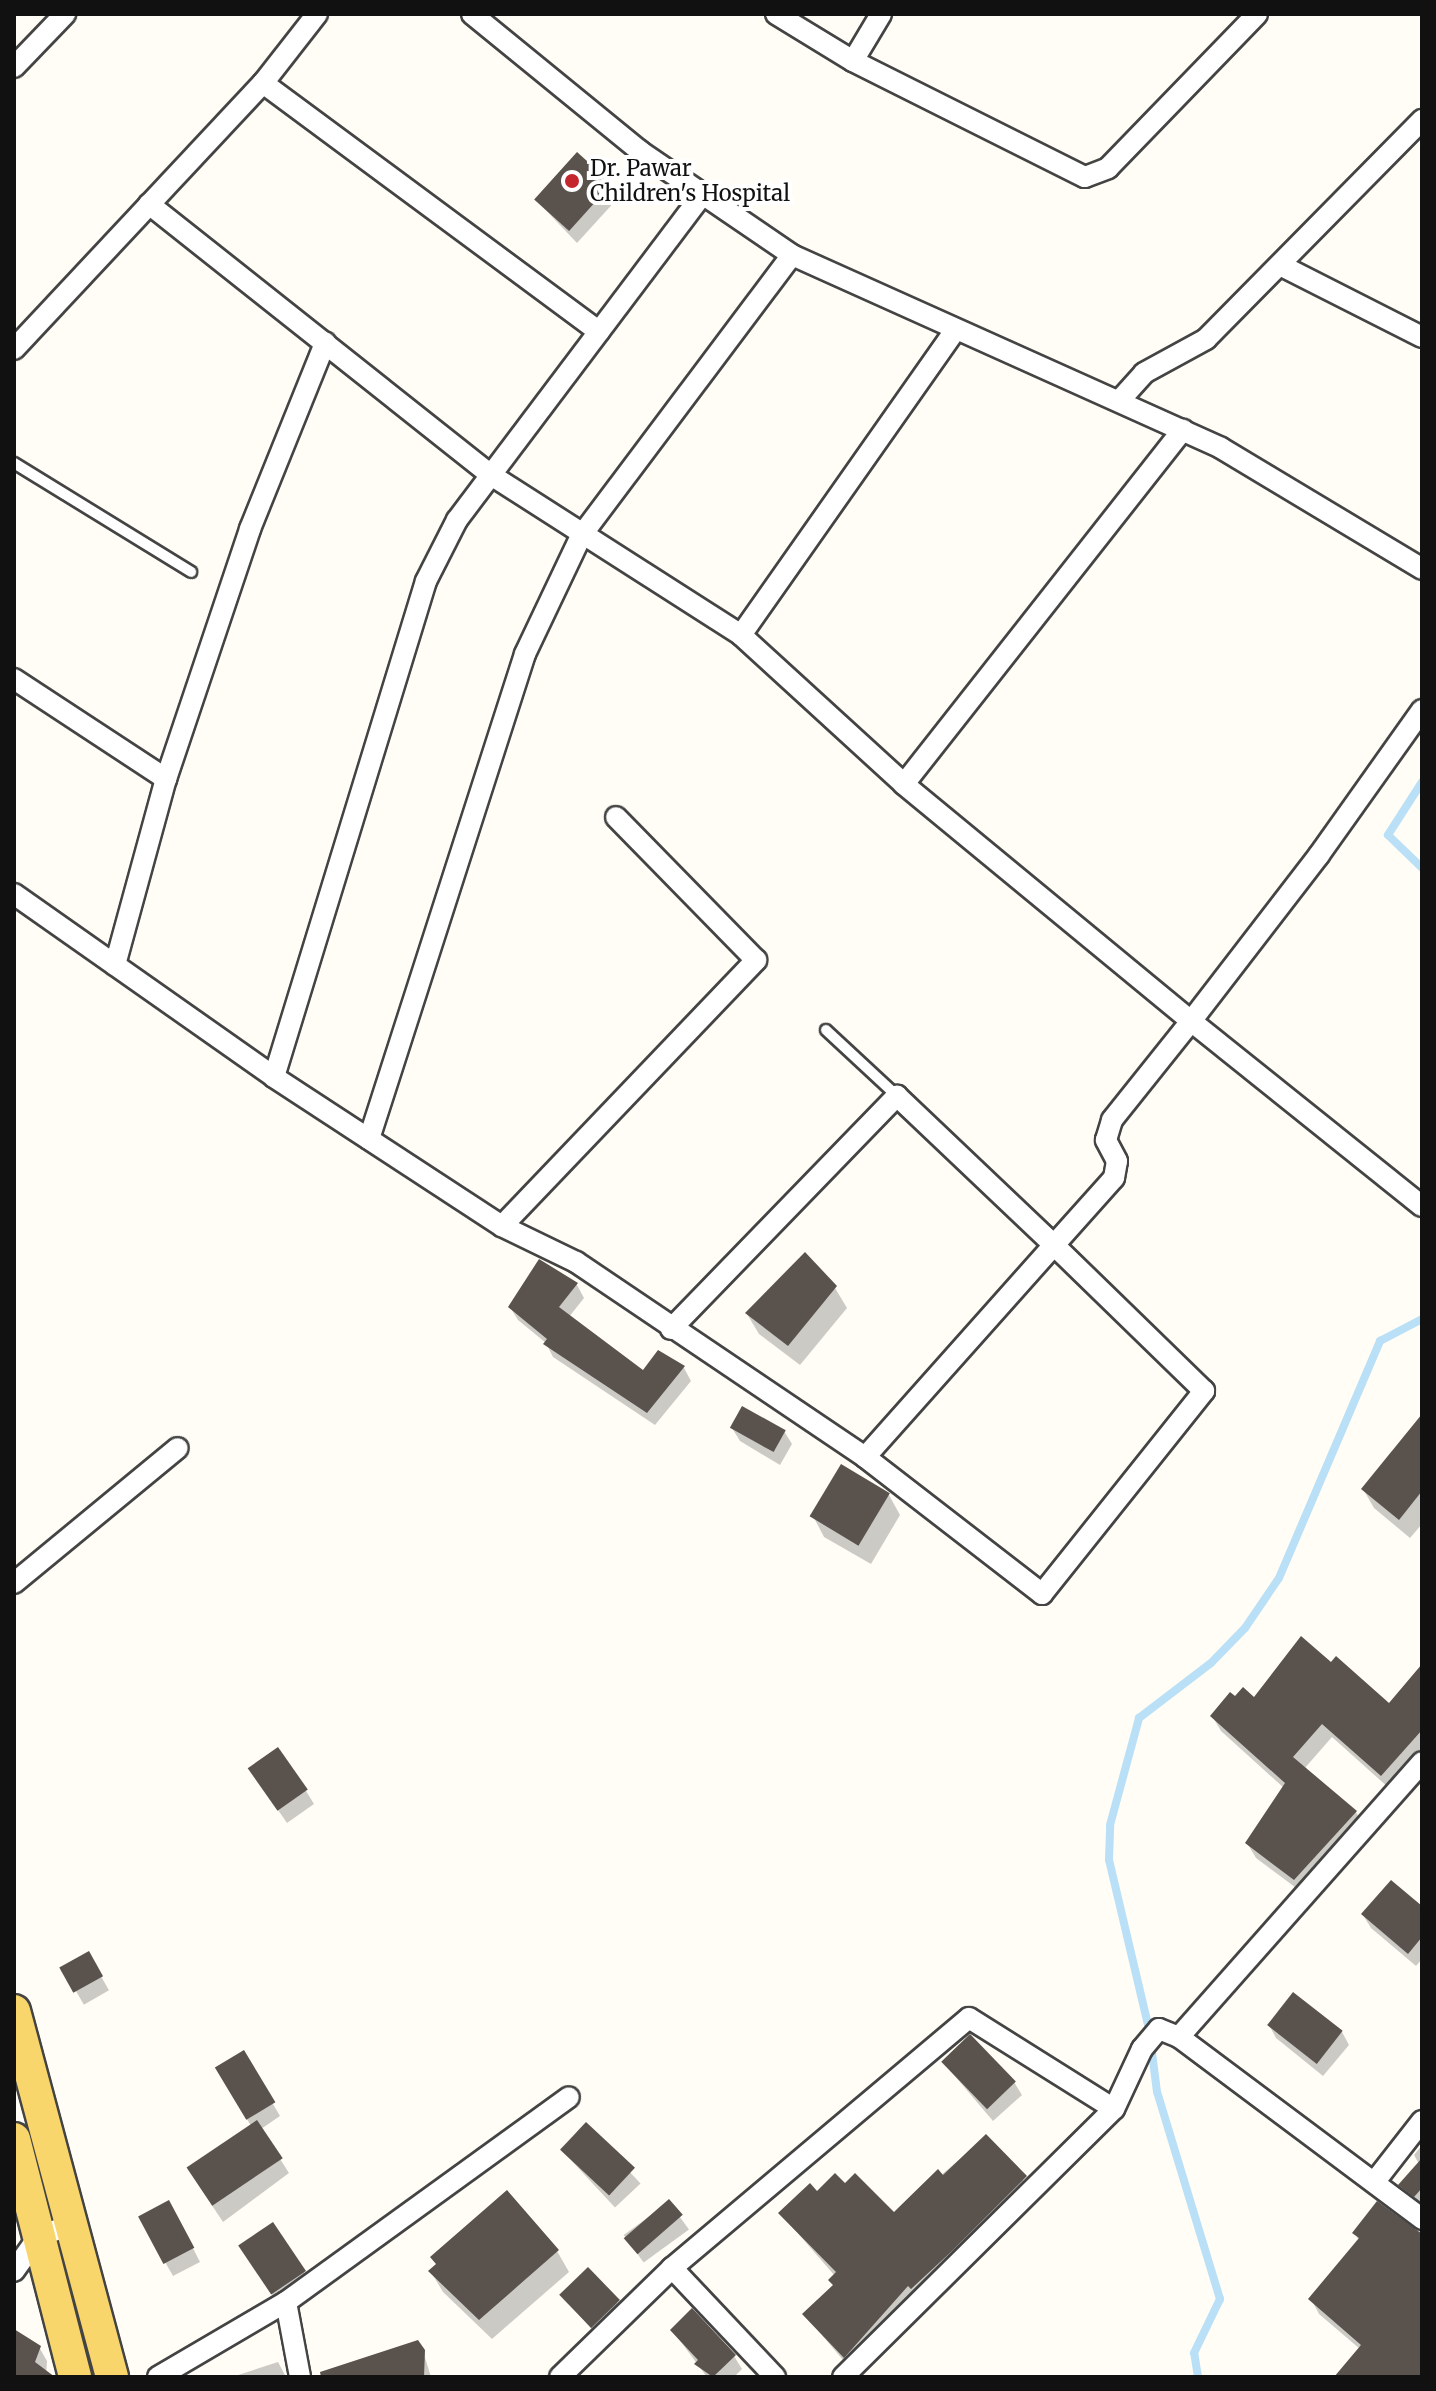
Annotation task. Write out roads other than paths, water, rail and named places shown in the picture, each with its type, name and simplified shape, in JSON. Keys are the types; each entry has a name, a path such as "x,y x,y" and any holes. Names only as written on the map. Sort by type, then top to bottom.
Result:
{"main road":[{"path":"14,2011 112,2377"},
{"path":"14,2139 75,2377"}],"street":[{"path":"14,67 65,14"},
{"path":"14,349 263,83 317,14"},
{"path":"472,14 641,152 792,255 954,332 1120,400 1183,430 1418,559"},
{"path":"776,14 853,61 1085,177 1108,168 1257,14"},
{"path":"853,61 881,14"},
{"path":"263,83 599,332"},
{"path":"1120,400 1144,373 1206,339 1422,120"},
{"path":"274,1077 426,581 457,520 703,194"},
{"path":"149,204 491,475 581,536 741,635 904,784 1191,1021 1422,1206"},
{"path":"369,1139 525,654 581,536 792,255"},
{"path":"1280,265 1422,337"},
{"path":"741,635 954,332"},
{"path":"115,965 166,779 258,505 325,343"},
{"path":"904,784 1183,430"},
{"path":"14,679 166,779"},
{"path":"865,1457 1114,1178 1117,1161 1106,1140 1112,1120 1319,855 1422,710"},
{"path":"502,1226 756,960 616,817"},
{"path":"14,894 274,1077 502,1226 576,1262 671,1329 865,1457 1042,1594 1204,1391 897,1096 671,1329"},
{"path":"14,1583 178,1448"},
{"path":"1179,2037 1422,1762"},
{"path":"560,2377 672,2268 969,2018 1114,2109"},
{"path":"843,2377 1114,2109 1142,2049 1159,2029 1179,2037 1376,2180 1422,2219"},
{"path":"158,2377 286,2302 569,2097"},
{"path":"1376,2180 1422,2121"},
{"path":"14,2271 39,2236 71,2225"},
{"path":"672,2268 775,2377"},
{"path":"286,2302 300,2377"}],"lane":[{"path":"14,463 191,572"},
{"path":"826,1030 897,1096"}],"waterway":[{"path":"1422,782 1388,835 1422,868"},
{"path":"1198,2377 1194,2353 1220,2299 1157,2092 1149,2029 1109,1860 1110,1825 1139,1718 1211,1663 1245,1628 1279,1578 1380,1341 1422,1319"}],"place":[{"name":"Dr. Pawar Children's Hospital","path":"572,181"}]}
